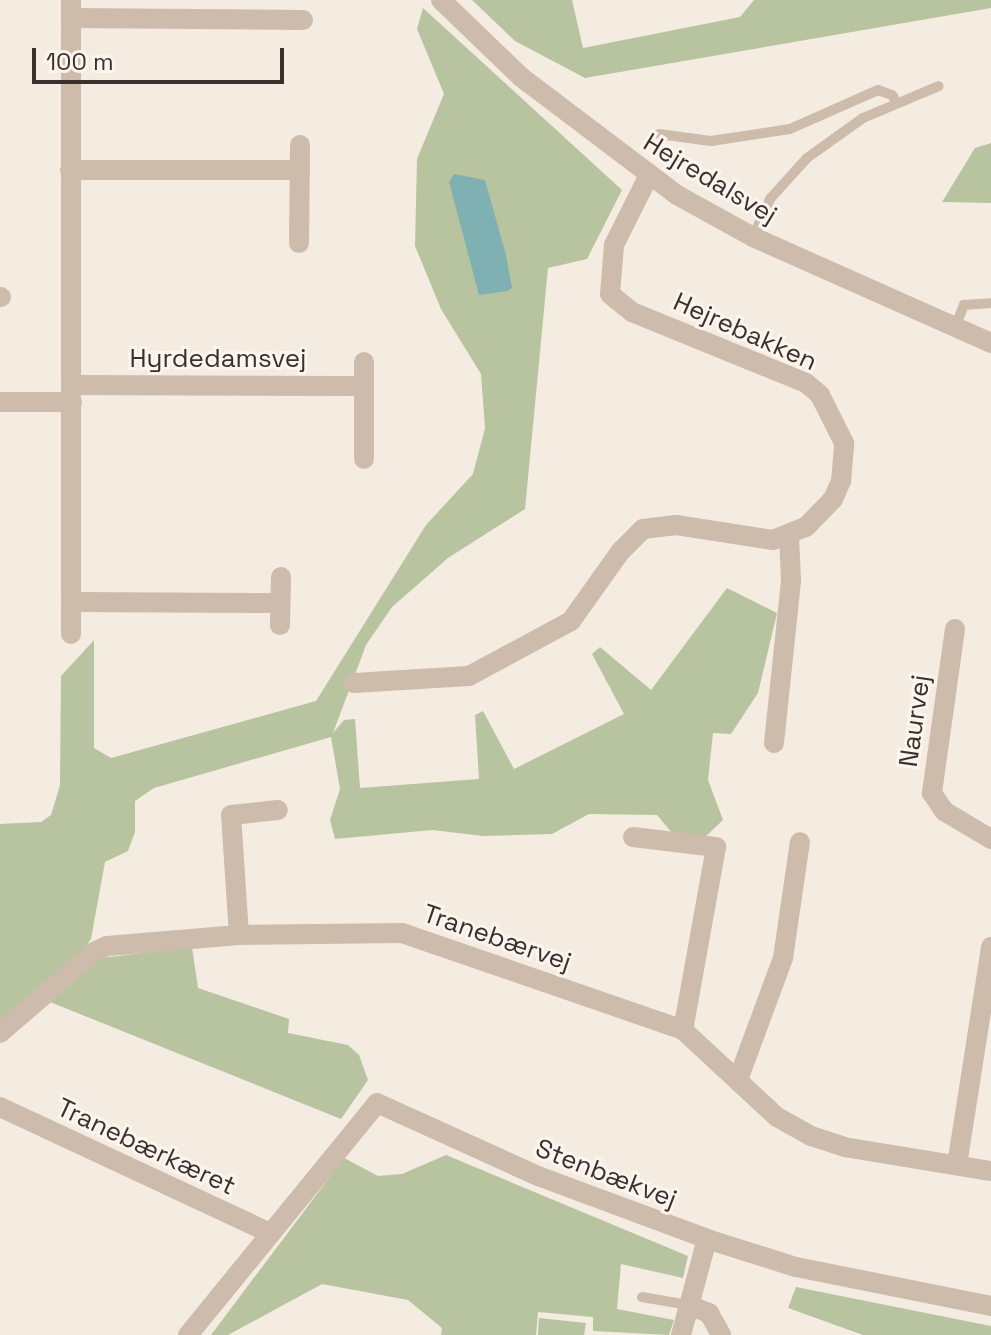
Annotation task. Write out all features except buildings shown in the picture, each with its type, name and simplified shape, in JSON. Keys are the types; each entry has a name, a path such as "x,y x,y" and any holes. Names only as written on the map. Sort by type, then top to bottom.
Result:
{"street":[{"name":"Hejredalsvej","path":"441,0 521,77 648,177 753,237 991,343"},
{"path":"71,634 71,9 303,20"},
{"path":"299,243 300,145"},
{"path":"70,170 300,170"},
{"name":"Hejrebakken","path":"648,177 614,245 609,279 618,304 806,383 840,425 845,461 833,499 806,527 789,536"},
{"path":"364,362 364,459"},
{"name":"Hyrdedamsvej","path":"0,402 72,394 364,386"},
{"path":"354,683 469,676 571,621 620,552 643,529 676,525 757,541 789,536 791,580 774,743"},
{"path":"280,625 281,577"},
{"path":"72,602 280,603"},
{"name":"Naurvej","path":"955,629 932,793 944,811 991,839"},
{"path":"239,935 231,815 278,810"},
{"path":"633,837 716,847 683,1030"},
{"path":"739,1077 783,958 800,842"},
{"name":"Tranebærvej","path":"0,1033 107,946 239,935 378,931 427,937 683,1030 739,1077 777,1117 811,1136 844,1147 991,1171"},
{"path":"957,1165 991,947"},
{"name":"Stenbækvej","path":"270,1233 377,1103 524,1170 707,1239 796,1267 991,1306"},
{"name":"Tranebærkæret","path":"0,1107 270,1233"},
{"path":"188,1335 270,1233"},
{"path":"681,1335 707,1239"},
{"path":"689,1305 709,1313 721,1335"}],"lane":[{"path":"753,237 770,199 807,158 863,118 939,86"},
{"path":"659,134 711,141 790,129 878,90 892,95 897,103"},
{"path":"955,328 964,305 991,303"},
{"path":"642,1297 689,1305"}],"green space":[{"path":"472,0 572,0 583,48 740,17 754,0 991,0 991,8 585,78 515,41"},
{"path":"423,8 622,190 587,259 548,268 525,509 448,558 392,607 366,645 333,733 344,720 355,719 360,788 479,779 475,715 483,711 514,769 624,714 592,654 600,647 651,690 727,588 777,613 758,693 731,734 713,733 708,780 723,820 704,838 673,834 657,815 589,814 552,834 483,836 432,830 335,839 330,820 340,789 331,737 154,788 135,801 135,832 128,851 105,862 91,939 76,960 0,1026 0,824 41,822 51,815 60,785 61,676 94,640 94,748 111,758 316,701 426,525 473,474 485,428 481,374 441,309 415,246 417,159 444,94 417,29"},
{"path":"991,143 991,203 942,202 975,148"},
{"path":"192,947 198,988 289,1019 288,1033 348,1045 359,1055 368,1080 341,1119 50,1002 93,959"},
{"path":"446,1155 688,1256 683,1278 621,1264 617,1309 674,1320 669,1335 593,1331 593,1317 538,1312 536,1335 441,1335 442,1328 408,1300 322,1284 228,1335 211,1335 344,1158 378,1176 402,1174"},
{"path":"796,1287 991,1326 991,1335 863,1335 788,1308"},
{"path":"539,1318 586,1323 584,1335 538,1335"}],"water":[{"path":"454,174 485,180 506,255 512,288 508,291 479,295 449,182"}]}
